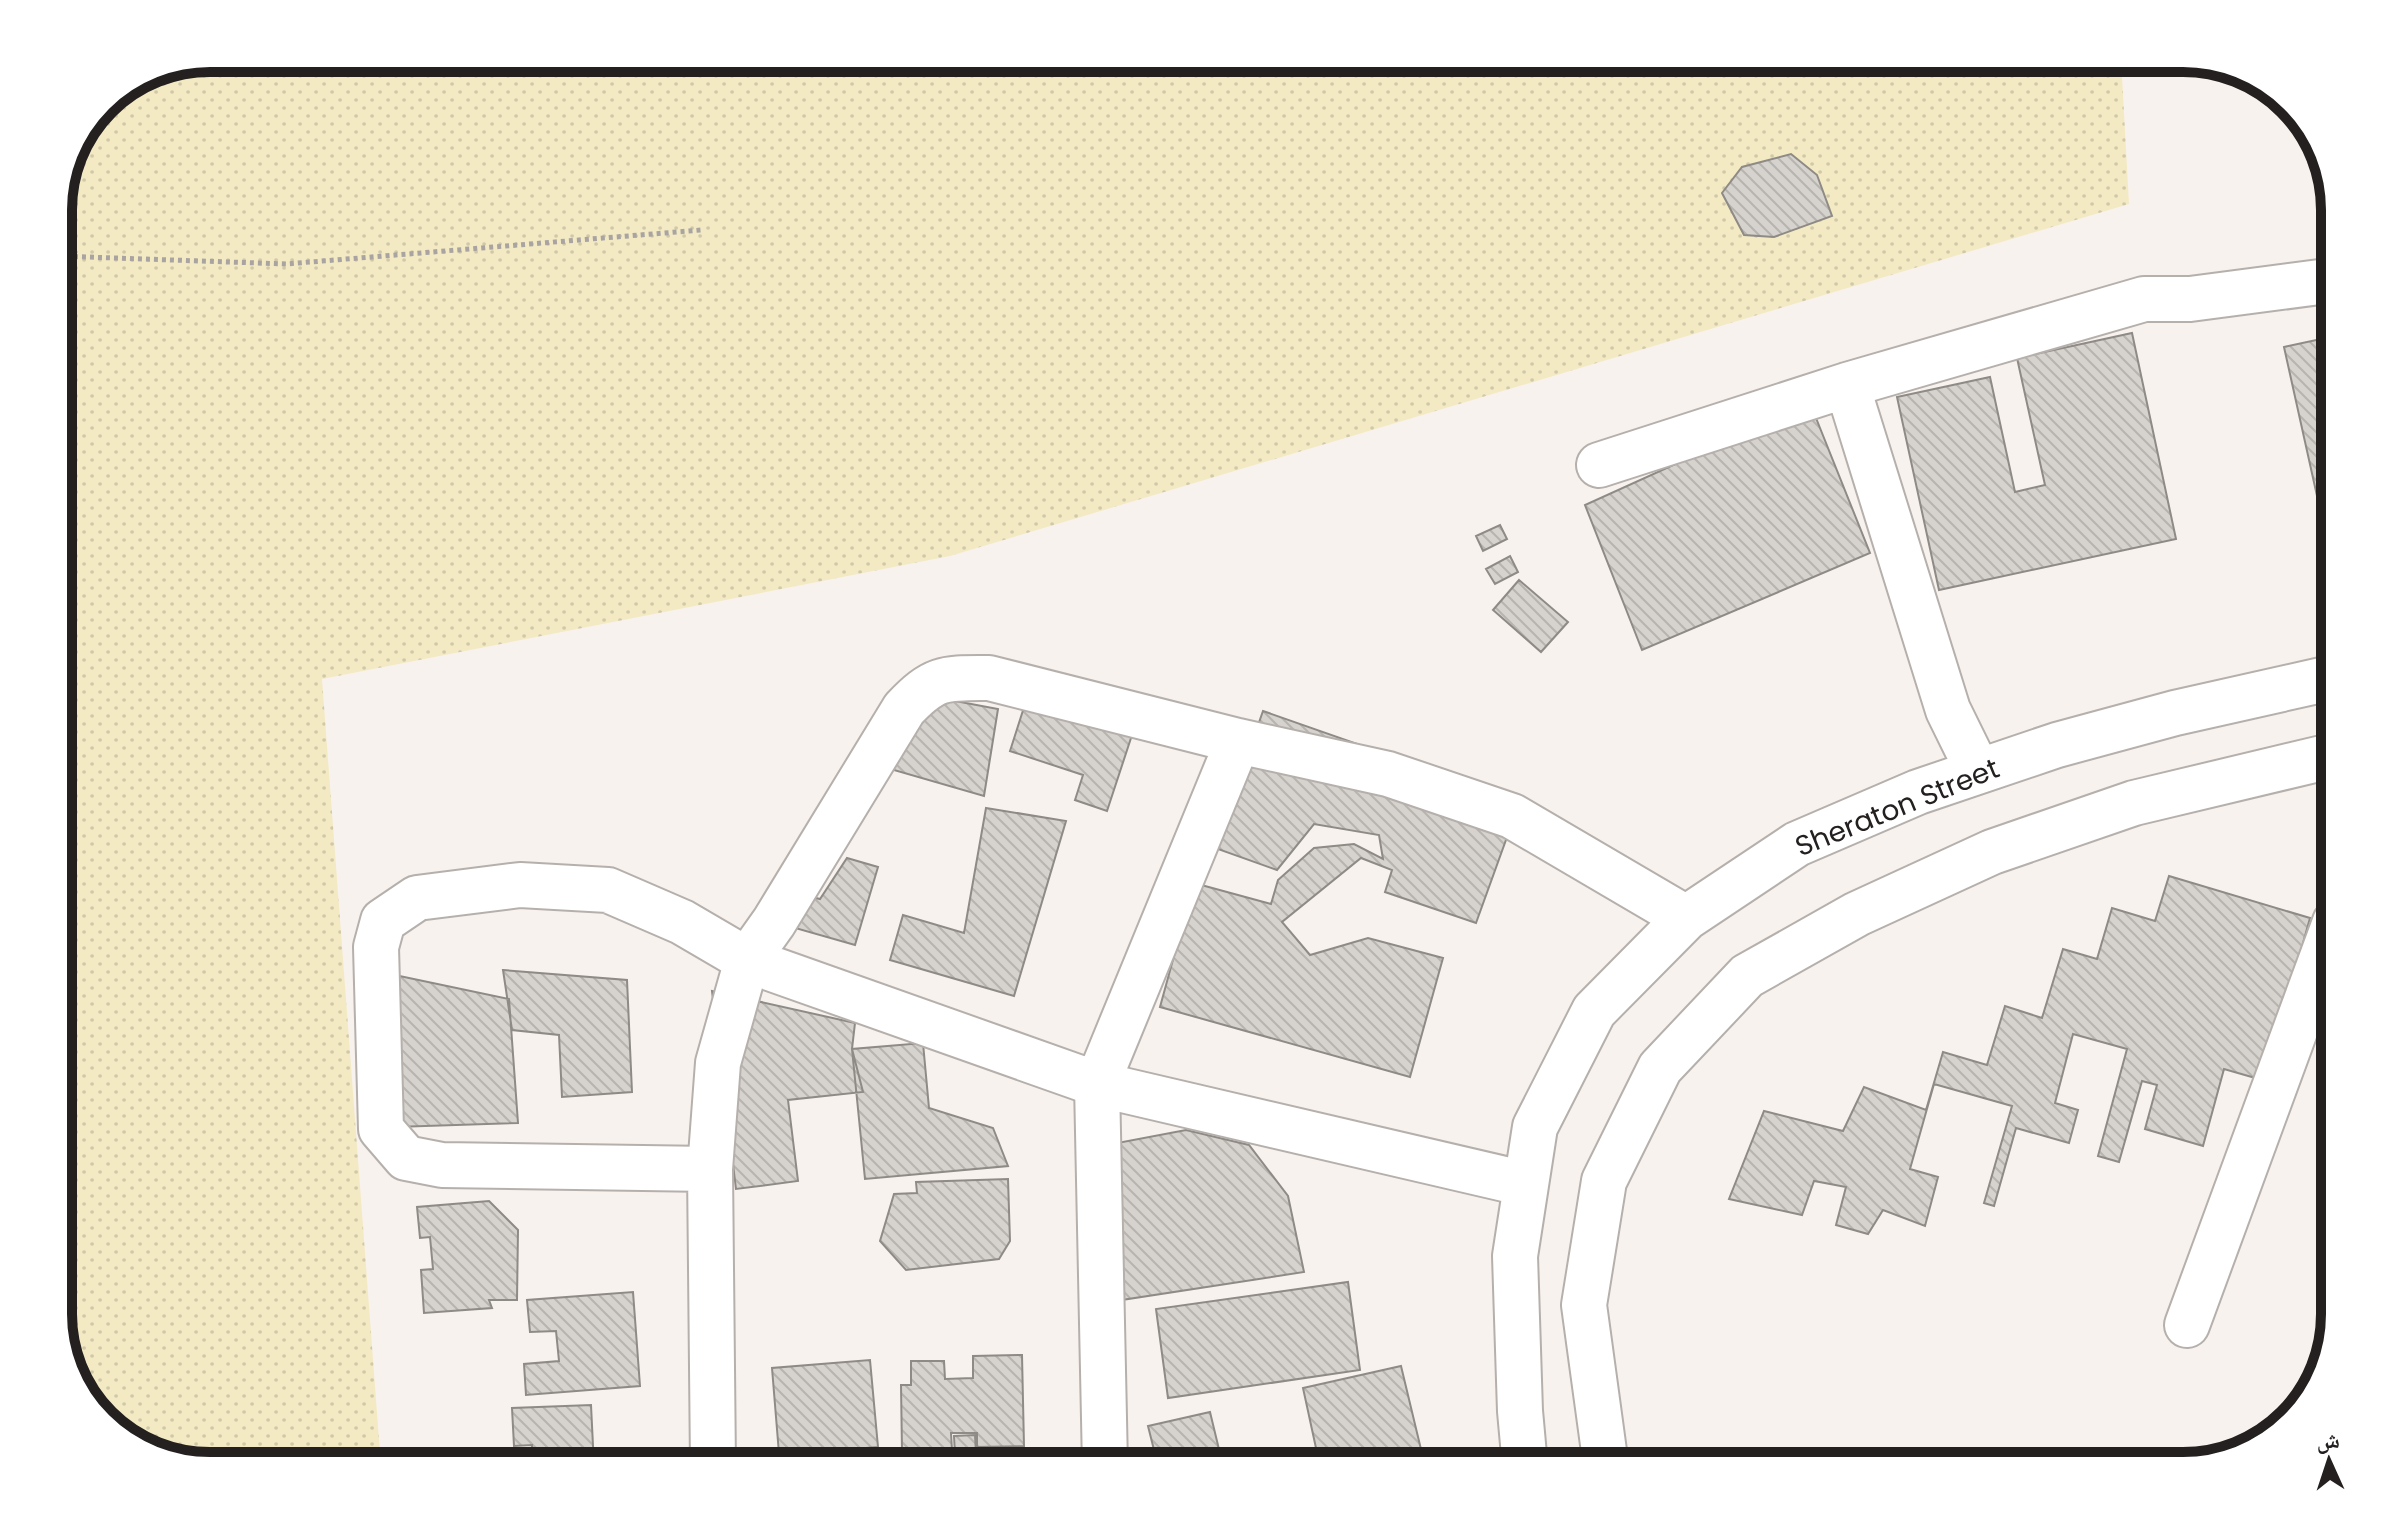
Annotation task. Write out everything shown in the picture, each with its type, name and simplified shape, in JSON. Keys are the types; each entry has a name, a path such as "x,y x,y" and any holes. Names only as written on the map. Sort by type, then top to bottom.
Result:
{"street":[{"path":"1599,465 1847,385 2144,299 2190,299 2321,282"},
{"path":"1847,385 1948,710 1978,771"},
{"path":"713,1452 710,1169 718,1063 747,960 774,922 904,709 923,688 949,678 989,678 1238,741 1388,774 1512,816 1686,918"},
{"name":"Sheraton Street","path":"1524,1452 1515,1256 1535,1127 1594,1011 1686,918 1797,844 1918,792 2057,745 2175,713 2321,680"},
{"path":"1105,1452 1097,1084 1238,741"},
{"path":"1604,1452 1584,1305 1604,1181 1660,1068 1747,976 1857,914 1992,852 2134,803 2321,758"},
{"path":"710,1169 442,1165 406,1158 381,1129 376,947 383,921 417,898 520,885 608,890 682,922 747,960 1097,1084 1526,1184"},
{"path":"2187,1325 2321,960"}],"path":[{"path":"72,256 286,264 701,230"}],"sand":[{"path":"210,72 2122,72 2129,204 950,556 322,679 380,1452 210,1452 183,1449 149,1438 112,1412 90,1383 77,1350 72,1323 72,201 86,149 119,106 141,90 166,79"}],"building":[{"path":"1791,154 1817,175 1832,216 1774,237 1744,235 1722,193 1742,167"},
{"path":"2132,333 2176,539 1939,590 1897,397 1990,377 2015,492 2045,485 2017,358"},
{"path":"2321,339 2321,514 2284,347"},
{"path":"1810,403 1870,553 1642,650 1585,505"},
{"path":"1500,525 1507,539 1483,551 1476,536"},
{"path":"1510,556 1518,572 1495,584 1486,569"},
{"path":"1519,580 1568,622 1541,652 1493,610"},
{"path":"934,697 998,709 984,796 880,766"},
{"path":"1026,701 1132,735 1107,811 1075,800 1083,775 1010,751"},
{"path":"1263,711 1520,801 1476,923 1385,892 1392,870 1361,858 1282,922 1310,955 1368,938 1443,958 1410,1077 1160,1007 1194,883 1271,904 1278,880 1314,848 1354,844 1383,859 1379,835 1314,824 1277,870 1215,848"},
{"path":"986,808 1066,821 1014,996 890,960 903,915 964,933"},
{"path":"847,858 878,867 855,945 774,922 792,892 820,899"},
{"path":"2169,876 2310,918 2303,943 2321,948 2283,1086 2224,1069 2203,1146 2145,1129 2157,1085 2142,1081 2119,1162 2098,1156 2127,1049 2073,1034 2055,1103 2078,1110 2069,1143 2016,1128 1994,1206 1984,1203 2012,1106 1934,1084 1910,1169 1938,1177 1925,1226 1883,1210 1868,1234 1836,1225 1846,1187 1814,1181 1802,1215 1729,1199 1764,1111 1843,1131 1864,1087 1926,1110 1943,1052 1987,1065 2005,1006 2042,1018 2063,949 2097,959 2112,908 2155,921"},
{"path":"503,970 627,980 632,1092 562,1097 559,1035 512,1030"},
{"path":"390,974 509,999 518,1123 395,1127"},
{"path":"712,991 855,1023 852,1049 863,1092 788,1100 798,1181 736,1189"},
{"path":"923,1043 929,1108 993,1128 1008,1166 865,1179 852,1049"},
{"path":"1186,1130 1249,1145 1288,1196 1304,1272 1115,1301 1112,1144"},
{"path":"1008,1179 1010,1241 999,1259 906,1270 880,1241 894,1194 917,1193 916,1182"},
{"path":"489,1201 518,1230 517,1300 489,1300 492,1308 424,1313 421,1270 433,1269 430,1237 420,1238 417,1207"},
{"path":"1348,1282 1360,1370 1168,1398 1156,1309"},
{"path":"633,1292 640,1386 526,1395 524,1364 559,1361 556,1331 530,1332 527,1300"},
{"path":"1022,1355 1024,1446 977,1447 977,1433 951,1433 952,1450 902,1451 901,1385 911,1385 911,1361 944,1361 945,1379 973,1378 973,1356"},
{"path":"870,1360 878,1447 779,1452 772,1368"},
{"path":"1401,1366 1422,1452 1298,1452 1316,1448 1303,1388"},
{"path":"591,1405 593,1452 532,1452 532,1445 514,1446 512,1408"},
{"path":"1210,1412 1220,1452 1154,1452 1148,1426"},
{"path":"975,1435 976,1452 955,1452 954,1436"}]}
